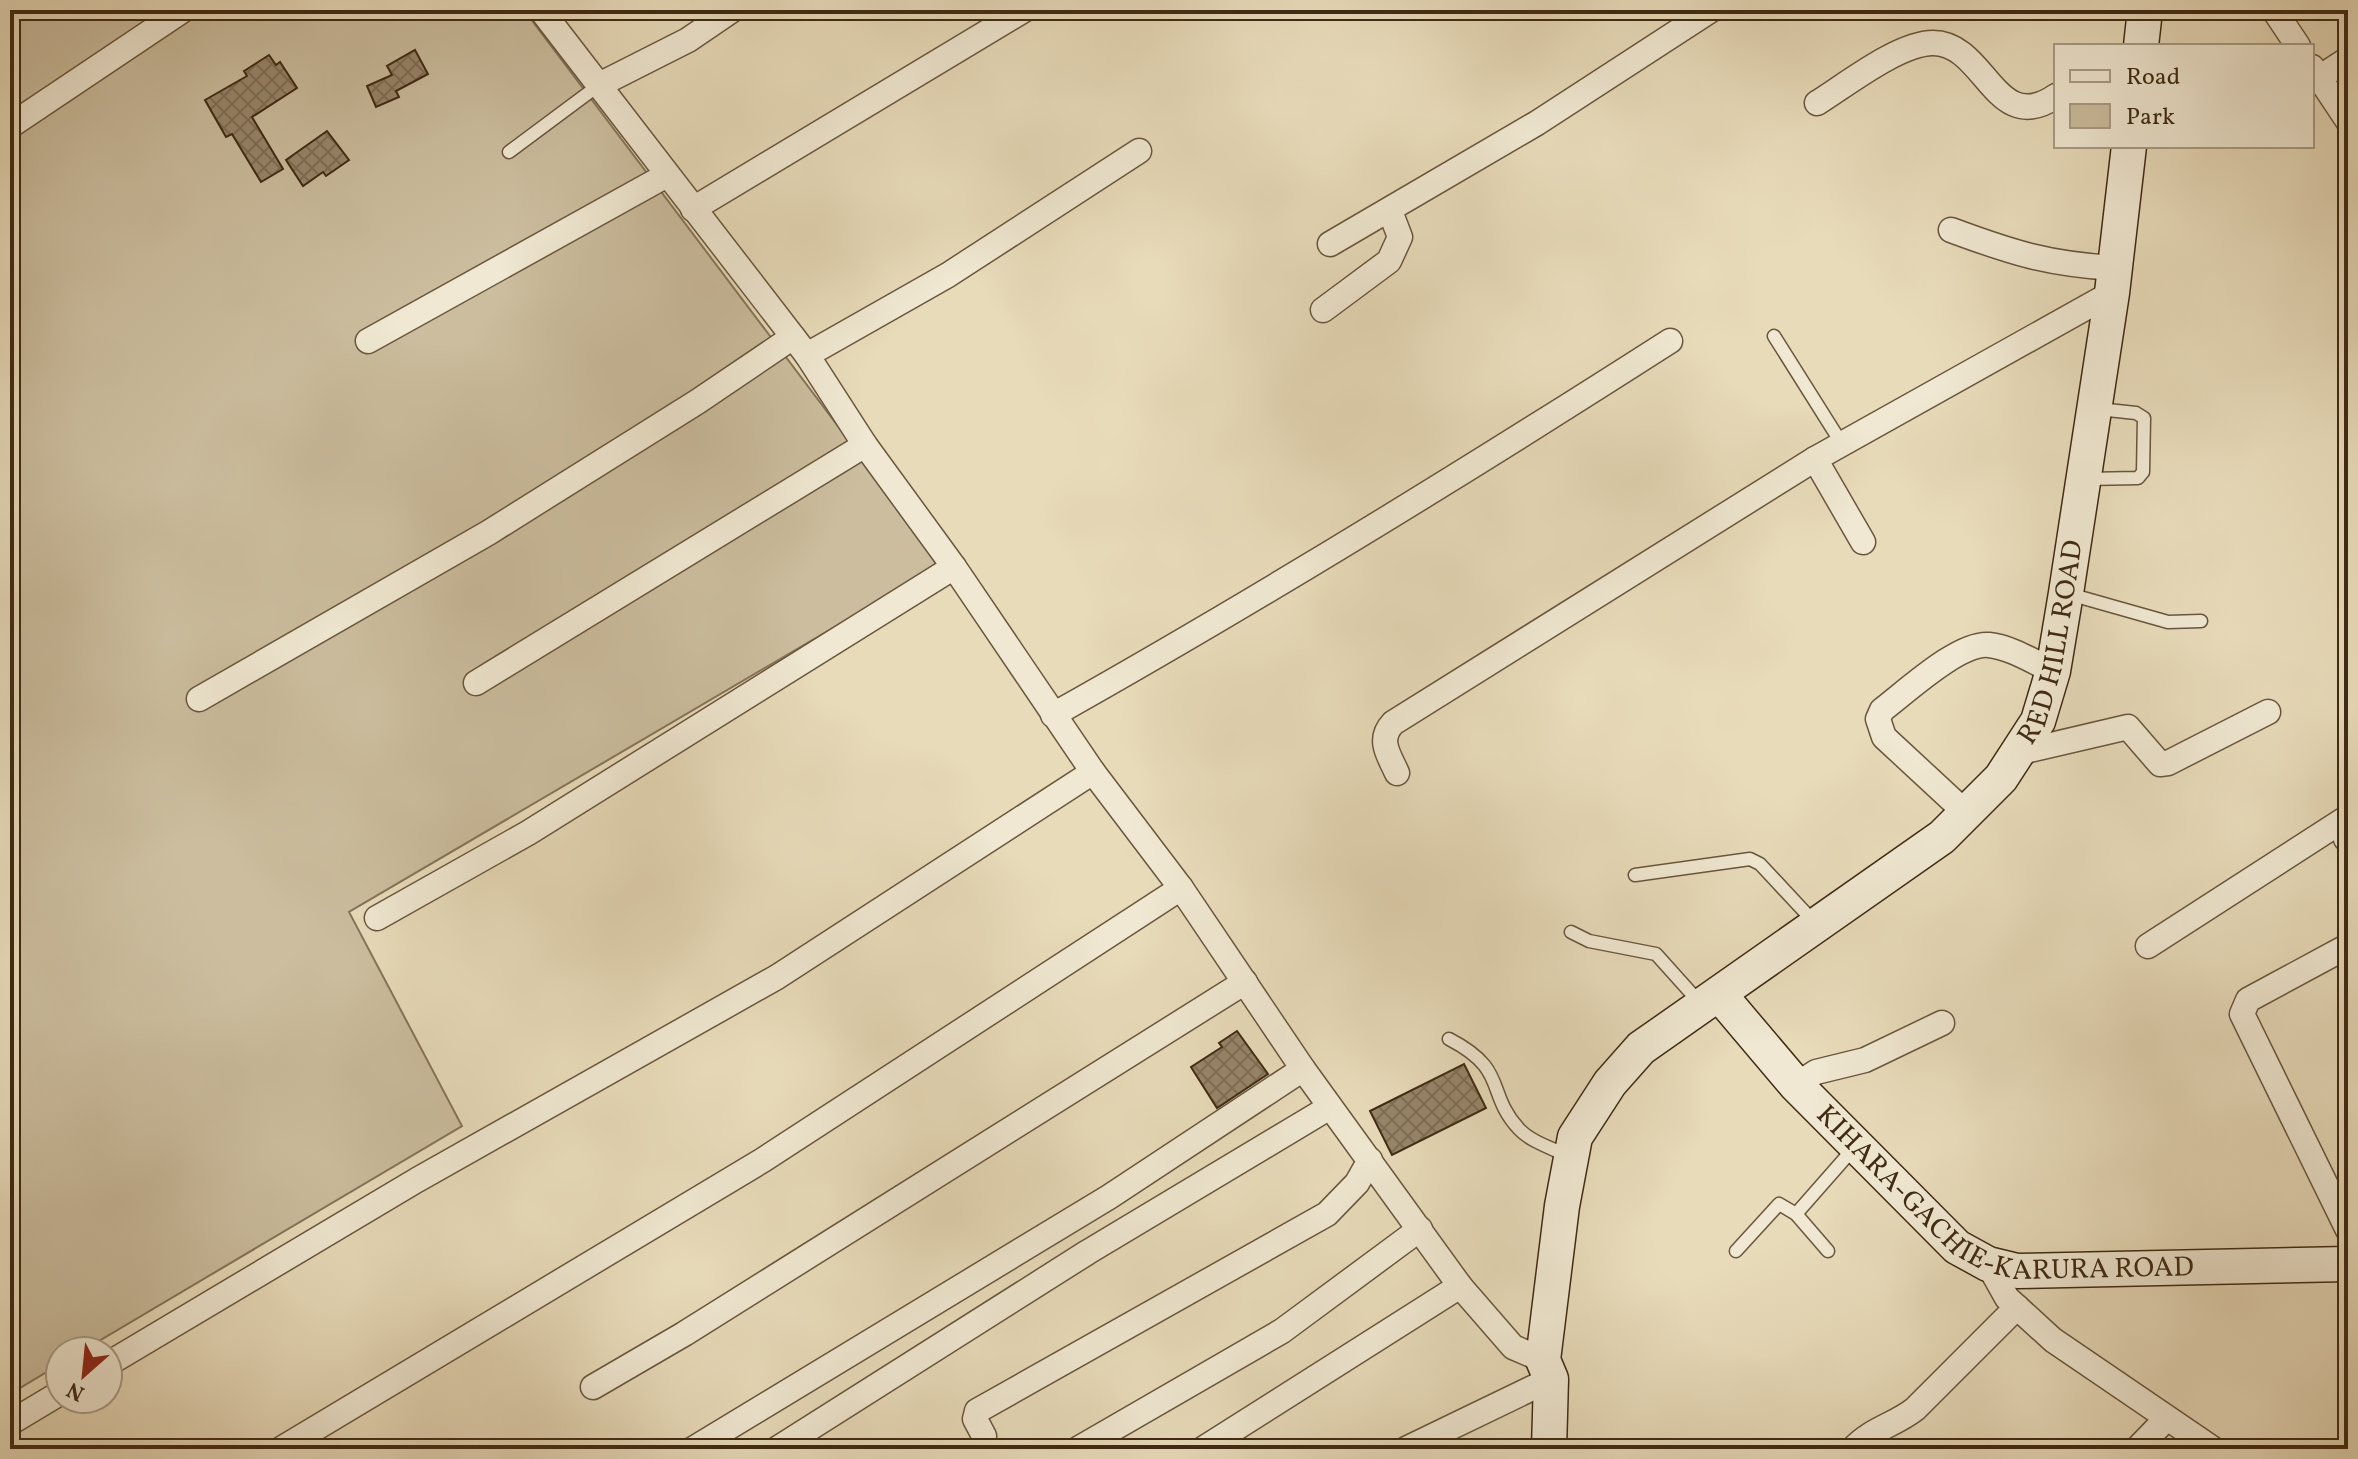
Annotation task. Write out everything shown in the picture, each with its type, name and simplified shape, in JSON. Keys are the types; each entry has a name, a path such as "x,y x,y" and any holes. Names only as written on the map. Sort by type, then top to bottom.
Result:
{"street":[{"path":"10,126 183,10"},
{"path":"541,10 800,346 865,445 954,567 1093,772 1181,888 1303,1069 1460,1286 1513,1347 1547,1370 1406,1449"},
{"path":"599,85 688,40 732,10"},
{"path":"693,209 1024,10"},
{"path":"1330,244 1537,123 1711,10"},
{"path":"2141,44 2145,10"},
{"path":"2274,10 2297,44"},
{"path":"1817,103 1907,49 1937,43 1959,54 2017,106 2035,108 2054,97"},
{"path":"2348,59 2316,73 2348,121"},
{"name":"RED HILL ROAD","path":"1549,1449 1547,1370 1575,1137 1641,1048 1942,837 2001,778 2038,721 2053,671 2066,593 2113,281 2129,148"},
{"path":"199,699 488,533 697,402 800,346 948,275 1139,151"},
{"path":"368,341 667,175"},
{"path":"1323,310 1389,261 1400,237 1390,211"},
{"path":"1951,230 2023,257 2113,281"},
{"path":"1397,773 1384,742 1385,731 1393,723 1815,459 2113,281"},
{"path":"1053,715 1215,624 1439,490 1670,341"},
{"path":"476,683 865,445"},
{"path":"1815,459 1863,542"},
{"path":"377,918 528,833 954,567"},
{"path":"1966,813 1884,737 1878,719 1882,710 1949,660 1982,644 1993,645 2053,671"},
{"path":"2017,753 2121,726 2135,731 2160,764 2168,763 2268,712"},
{"path":"124,1354 417,1180 777,977 1093,772"},
{"path":"2148,946 2347,831"},
{"path":"281,1449 763,1160 1181,888"},
{"path":"2348,946 2248,1000 2242,1014 2348,1230"},
{"path":"593,1387 684,1334 1245,982"},
{"name":"KIHARA-GACHIE-KARURA ROAD","path":"1711,1000 1957,1247 1988,1264 2017,1271 2348,1264"},
{"path":"1796,1085 1816,1072 1865,1060 1942,1023"},
{"path":"693,1449 1109,1197 1303,1069"},
{"path":"777,1449 1088,1252 1330,1107"},
{"path":"984,1436 975,1419 977,1411 1327,1214 1357,1183 1370,1160"},
{"path":"1078,1449 1282,1331 1420,1229"},
{"path":"1988,1264 2007,1298 2053,1340 2213,1449"},
{"path":"1203,1449 1460,1286"},
{"path":"1853,1449 1876,1429 1902,1419 1915,1409 2017,1307"},
{"path":"10,1423 44,1403"},
{"path":"2137,1449 2166,1419"}],"lane":[{"path":"509,152 599,85"},
{"path":"1774,336 1842,444"},
{"path":"2082,479 2138,478 2143,472 2144,418 2136,413 2093,409"},
{"path":"2066,593 2168,622 2201,621"},
{"path":"1635,875 1750,859 1760,864 1817,925"},
{"path":"1571,932 1589,941 1656,954 1711,1000"},
{"path":"1449,1039 1473,1051 1489,1068 1518,1128 1571,1158"},
{"path":"1796,1214 1857,1146"},
{"path":"1736,1251 1779,1204 1796,1214 1828,1251"}],"green space":[{"path":"10,10 524,10 942,564 349,912 462,1126 109,1335 44,1335 44,1374 10,1394"}],"building":[{"path":"415,50 428,74 396,91 399,97 376,107 367,86 392,75 387,66"},
{"path":"269,55 276,65 280,62 297,88 252,117 283,169 261,182 232,134 226,137 205,100 247,76 244,71"},
{"path":"327,131 349,160 326,176 323,172 303,186 286,160"},
{"path":"1237,1031 1268,1074 1217,1108 1191,1067 1222,1047 1219,1043"},
{"path":"1464,1064 1486,1108 1392,1155 1370,1111"}]}
